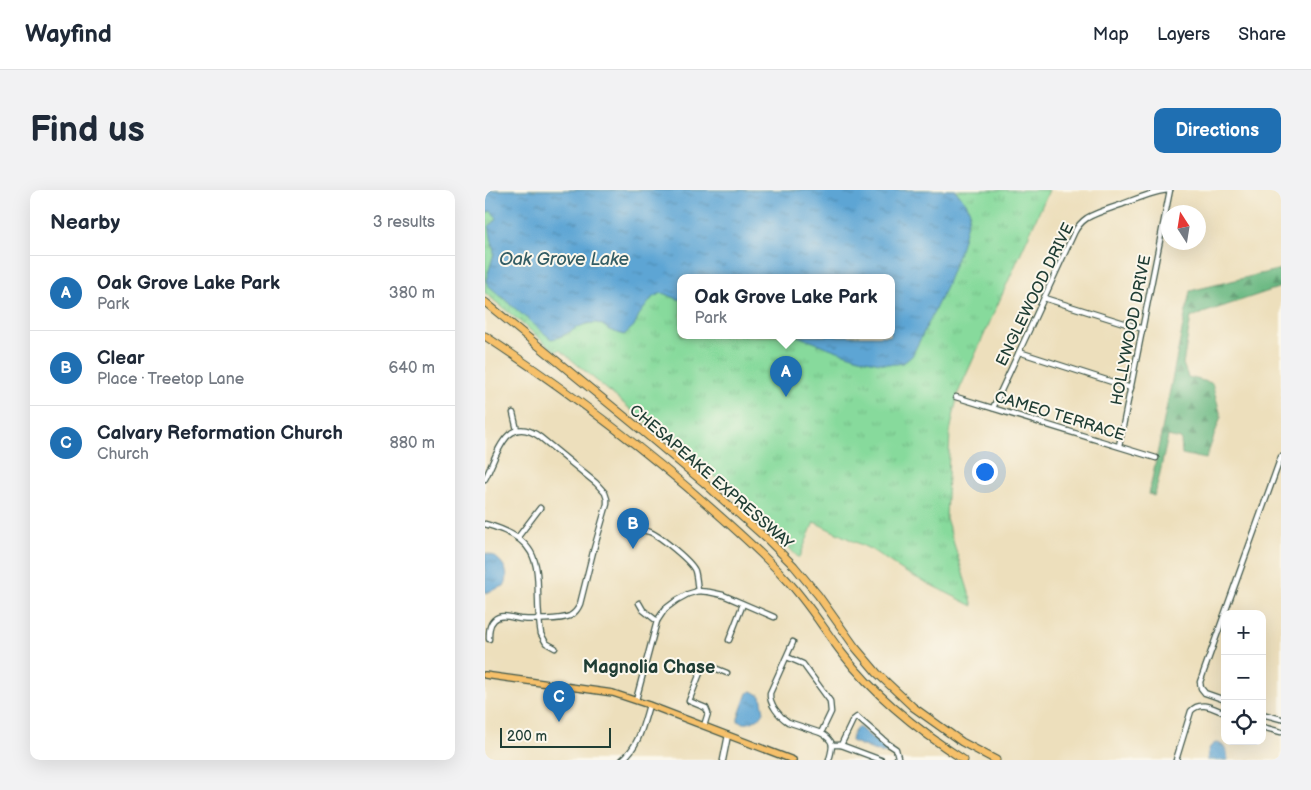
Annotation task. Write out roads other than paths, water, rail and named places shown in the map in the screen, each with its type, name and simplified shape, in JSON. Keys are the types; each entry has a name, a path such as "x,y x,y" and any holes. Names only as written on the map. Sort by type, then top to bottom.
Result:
{"highway":[{"name":"CHESAPEAKE EXPRESSWAY","path":"485,302 702,481 769,541 794,566 818,595 855,647 877,673 913,707 962,742 997,760"},
{"name":"CHESAPEAKE EXPRESSWAY","path":"485,336 586,405 649,454 711,507 785,577 813,611 842,654 868,683 929,738 964,760"}],"main road":[{"path":"485,675 597,690 636,700 793,760"}],"street":[{"name":"ENGLEWOOD DRIVE","path":"993,408 1078,226 1094,214 1170,190"},
{"name":"HOLLYWOOD DRIVE","path":"1119,446 1170,190"},
{"path":"1043,298 1143,329"},
{"path":"1019,352 1131,388"},
{"name":"CAMEO TERRACE","path":"956,397 1156,458"},
{"path":"513,412 517,430"},
{"path":"485,479 505,438 511,432 525,429 540,438 601,487 607,499 582,599 574,613 566,617 540,619 499,617 492,623 489,638"},
{"path":"1221,699 1205,693 1201,688 1201,676 1281,457"},
{"path":"518,537 540,508"},
{"path":"485,524 518,537 526,546 535,562 538,575 542,636 546,643 555,648"},
{"path":"639,530 651,532 690,563 695,570 697,591"},
{"path":"636,700 657,621 665,609 677,600 697,591 716,593 774,617"},
{"path":"639,603 643,610 657,621"},
{"path":"729,640 743,604"},
{"path":"793,642 771,693 770,700 788,722 821,733 831,740 832,750 829,760"},
{"path":"787,657 803,664 830,701 831,712 821,733"},
{"path":"704,726 708,713 706,708 689,701 702,668 707,665 727,673"},
{"path":"622,760 630,753 638,739 649,705"},
{"path":"1176,760 1193,708 1201,705 1221,712"},
{"path":"1266,715 1281,719"},
{"path":"841,745 853,720 857,717 896,749 898,757 896,760"},
{"path":"1266,728 1281,732"},
{"path":"723,760 728,735"},
{"path":"832,745 841,745 881,760"}],"water":[{"name":"Oak Grove Lake","path":"485,190 955,190 967,204 970,212 960,250 944,291 912,356 903,362 892,364 865,360 805,339 895,339 895,274 677,274 677,299 662,293 653,297 639,315 634,326 624,335 609,330 601,324 589,323 562,336 551,339 489,286 486,281 494,253 489,226 497,218 491,211 485,213"},
{"path":"485,553 500,561 507,575 504,586 485,593"},
{"path":"752,691 761,696 764,712 753,722 742,723 738,721 738,718 747,693"},
{"path":"859,727 888,754 851,741 853,733"},
{"path":"1219,743 1224,746 1228,760 1207,760 1208,752 1213,744"}],"place":[{"name":"Oak Grove Lake Park","path":"786,397"},
{"name":"Clear","path":"633,549"},
{"name":"Calvary Reformation Church","path":"559,722"}],"district":[{"name":"Magnolia Chase","path":"649,667"}]}
